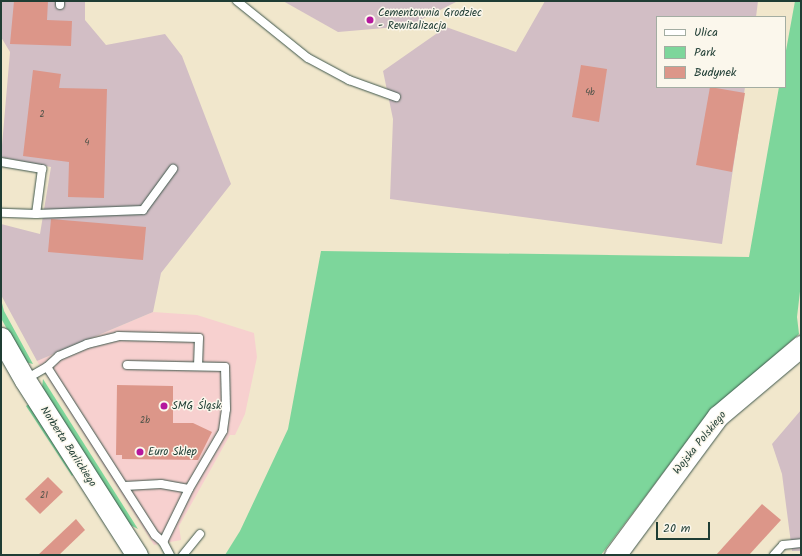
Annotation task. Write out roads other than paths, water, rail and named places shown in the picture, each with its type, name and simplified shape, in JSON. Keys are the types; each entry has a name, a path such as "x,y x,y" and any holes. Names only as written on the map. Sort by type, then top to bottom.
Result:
{"street":[{"name":"Norberta Barlickiego","path":"1,338 25,380 137,555"},
{"name":"Wojska Polskiego","path":"615,555 718,416 801,346"}],"lane":[{"path":"237,1 308,58 349,80 396,97"},
{"path":"1,162 42,170 36,214"},
{"path":"1,213 36,214 144,210 173,169"},
{"path":"25,380 47,367 59,356 87,344 118,336 199,338 198,365"},
{"path":"127,365 198,365 225,367 226,409 223,431 189,489 164,542"},
{"path":"47,367 125,486 155,535 164,542 170,555"},
{"path":"125,486 161,484 189,489"},
{"path":"183,555 200,534"},
{"path":"774,555 783,546 801,544"}],"place":[{"name":"Cementownia Grodziec - Rewitalizacja","path":"370,20"},
{"name":"SMG Śląsk","path":"164,406"},
{"name":"Euro Sklep","path":"140,452"}]}
